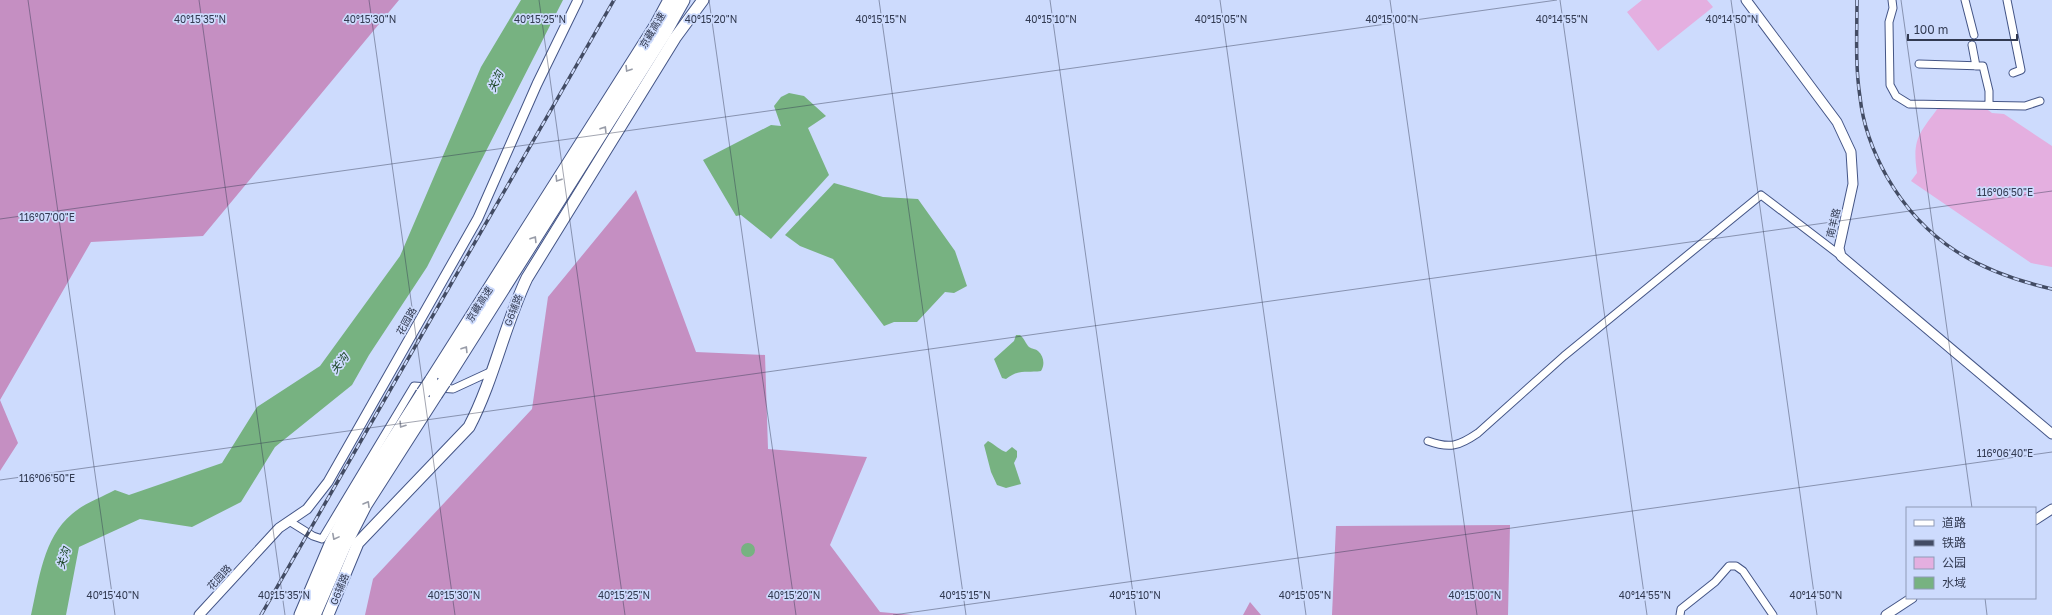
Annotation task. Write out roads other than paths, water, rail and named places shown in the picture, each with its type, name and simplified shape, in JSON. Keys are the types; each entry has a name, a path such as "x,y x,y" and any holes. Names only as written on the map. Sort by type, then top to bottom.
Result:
{"highway":[{"name":"京藏高速","path":"301,615 332,542 356,498 651,33 670,0"},
{"path":"314,615 344,546 365,506 665,32 683,0"}],"main road":[{"name":"G6辅路","path":"328,615 358,543 469,427 479,408 515,302 527,278 675,38 703,0"}],"street":[{"name":"花园路","path":"199,615 279,528 307,509 328,482 478,218 537,84 578,0"},
{"name":"南羊路","path":"1746,0 1838,122 1851,152 1853,184 1838,248 1841,256"},
{"path":"1892,0 1889,22 1890,85 1896,96 1908,104 2025,106 2040,101"},
{"path":"1965,0 1974,36"},
{"path":"2007,0 2021,70 2013,73"},
{"path":"1972,44 1976,66"},
{"path":"1919,64 1984,66 1989,105"},
{"path":"1428,441 1443,446 1463,444 1478,434 1564,356 1761,195 1841,256 2052,434"},
{"path":"289,521 313,536 322,538 414,386 453,389 492,371"},
{"path":"2036,519 2052,509"},
{"path":"1680,615 1681,609 1715,582 1729,566 1736,566 1743,571 1773,615"},
{"path":"1886,615 1910,599"}],"water":[{"name":"关沟","path":"521,0 563,0 427,267 369,355 352,385 275,447 241,502 192,527 140,519 79,547 66,615 31,615 40,574 48,547 62,524 76,510 115,490 129,495 222,463 257,407 320,366 400,256 481,67"},
{"path":"789,93 804,96 826,116 808,128 829,175 771,239 741,215 736,216 703,160 771,125 781,126 774,106 781,97"},
{"path":"834,183 883,197 918,199 955,251 967,286 954,293 945,292 917,322 894,322 884,326 833,259 800,246 785,235"},
{"path":"1016,335 1020,335 1029,347 1037,350 1042,355 1043,366 1041,371 1023,372 1010,376 1006,379 1002,378 994,359 1014,341"},
{"path":"988,441 1006,452 1012,447 1017,451 1017,457 1014,463 1021,484 1006,488 997,485 991,472 984,445"},
{"path":"748,543 753,545 755,550 753,555 748,557 743,555 741,550 743,545"}],"railway":[{"path":"261,615 614,0"},
{"path":"1857,0 1857,73 1861,107 1869,138 1877,158 1902,200 1919,220 1937,237 1956,251 2001,274 2052,289"}]}
